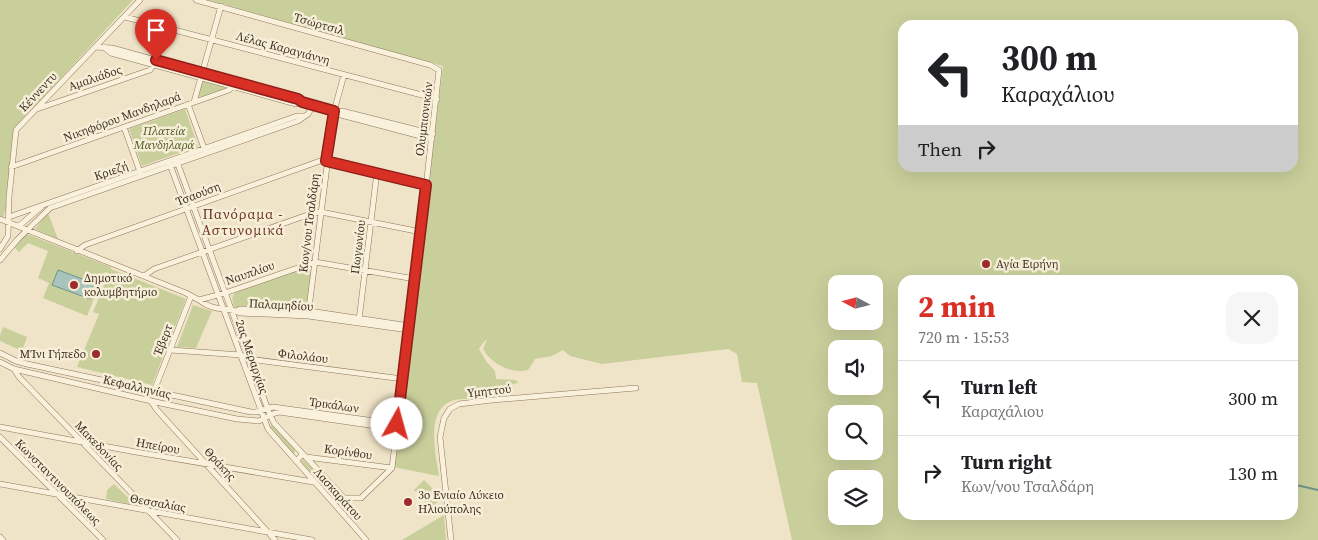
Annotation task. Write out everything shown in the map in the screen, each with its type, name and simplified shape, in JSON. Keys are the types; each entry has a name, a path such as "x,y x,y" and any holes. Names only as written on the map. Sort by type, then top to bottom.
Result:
{"street":[{"name":"Κέννεντυ","path":"0,248 8,236 11,167 16,130 140,0"},
{"name":"Τσώρτσιλ","path":"196,0 437,68"},
{"path":"205,151 191,103 221,6"},
{"name":"Λέλας Καραγιάννη","path":"124,17 437,99"},
{"path":"96,47 112,48 201,75 232,87 296,104 302,102"},
{"name":"Αμαλιάδος","path":"35,109 150,70 155,62"},
{"name":"Ολυμπιονικών","path":"391,469 437,99 439,70 437,68"},
{"path":"201,75 234,81 298,99 312,106 341,115 432,136"},
{"name":"Κων/νου Τσαλδάρη","path":"309,313 326,161 344,75"},
{"path":"232,87 234,81"},
{"name":"Νικηφόρου Μανδηλαρά","path":"11,167 232,87"},
{"name":"Κριεζή","path":"0,260 43,212 50,208 205,151 298,121 311,111 312,106"},
{"path":"124,127 140,172"},
{"name":"2ας Μεραρχίας","path":"177,161 225,292 234,311 249,359 270,415"},
{"path":"326,161 426,185"},
{"name":"Τσαούση","path":"77,250 85,245 311,163 326,161"},
{"name":"Κριεζή","path":"9,220 43,205 140,172 170,164"},
{"name":"2ας Μεραρχίας","path":"170,164 225,310 263,419"},
{"name":"Πωγωνίου","path":"359,321 377,172"},
{"path":"18,239 19,226 43,205"},
{"path":"144,276 154,269 313,213 321,212 421,232"},
{"path":"0,219 9,220 28,230 199,300"},
{"path":"315,262 415,279"},
{"name":"Ναυπλίου","path":"199,300 315,262"},
{"name":"Έβερτ","path":"154,391 191,296"},
{"name":"Παλαμηδίου","path":"199,300 211,308 240,313 309,313 410,328"},
{"name":"Φιλολάου","path":"170,350 240,355 249,359 403,379"},
{"name":"Κεφαλληνίας","path":"0,353 16,361 251,412 260,411"},
{"path":"14,369 16,361"},
{"name":"Κεφαλληνίας","path":"0,362 14,369 151,401 254,421 263,419"},
{"name":"Μακεδονίας","path":"14,369 19,377 177,540"},
{"name":"Υμηττού","path":"451,540 440,438 444,418 450,409 460,404 492,400 636,388"},
{"name":"Θράκης","path":"151,401 157,410 275,540"},
{"path":"260,411 267,407"},
{"name":"Τρικάλων","path":"267,407 280,407 397,426"},
{"name":"Τρικάλων","path":"270,415 279,412 397,426"},
{"path":"263,419 270,415"},
{"name":"Λασκαράτου","path":"270,415 274,423 344,498 362,498 391,469"},
{"name":"Λασκαράτου","path":"263,419 268,429 313,482 366,540"},
{"name":"Ηπείρου","path":"0,427 313,482"},
{"name":"Κωνσταντινουπόλεως","path":"0,437 103,540"},
{"path":"296,461 305,456"},
{"name":"Κορίνθου","path":"305,456 391,469"},
{"name":"Θεσσαλίας","path":"0,484 312,540"},
{"path":"0,537 3,540"}],"green space":[{"path":"0,0 133,0 14,129 7,206 3,217 0,216"},
{"path":"208,0 1318,0 1318,540 792,540 757,383 742,382 737,354 728,349 602,364 570,356 563,350 552,356 535,359 528,370 515,371 497,364 487,355 483,349 487,339 479,349 495,371 496,379 516,380 518,383 507,386 489,396 455,400 445,404 439,412 434,433 439,476 393,467 443,66"},
{"path":"203,81 224,86 224,89 200,97 198,95"},
{"name":"Πλατεία Μανδηλαρά","path":"185,109 198,146 142,166 129,129"},
{"path":"48,213 58,239 35,229"},
{"path":"27,234 186,299 152,385 77,367 99,314 93,312 109,273 105,272 87,316 43,298 49,283 38,278 48,251 28,243 19,252 14,247"},
{"path":"308,266 311,272 306,306 302,308 234,307 232,299 236,292"},
{"path":"193,305 212,311 196,348 177,347"},
{"path":"3,327 27,337 22,351 0,341"},
{"path":"272,424 295,449 295,453 270,427"},
{"path":"303,459 342,499 338,502 304,465 301,461"},
{"path":"424,480 442,498 431,508 414,490"},
{"path":"114,484 135,505 106,499 107,490"},
{"path":"444,515 446,540 402,540"}],"water":[{"path":"58,270 96,284 90,299 52,285"}],"waterway":[{"path":"1298,485 1318,490"}],"place":[{"name":"Αγία Ειρήνη","path":"986,264"},
{"name":"Δημοτικό κολυμβητήριο","path":"74,285"},
{"name":"ΜΊνι Γήπεδο","path":"96,354"},
{"name":"3ο Ενιαίο Λύκειο Ηλιούπολης","path":"408,502"}],"district":[{"name":"Πανόραμα - Αστυνομικά","path":"243,222"}],"route":[{"path":"156,60 298,99 302,102 334,111 326,161 426,185 397,424"}]}
